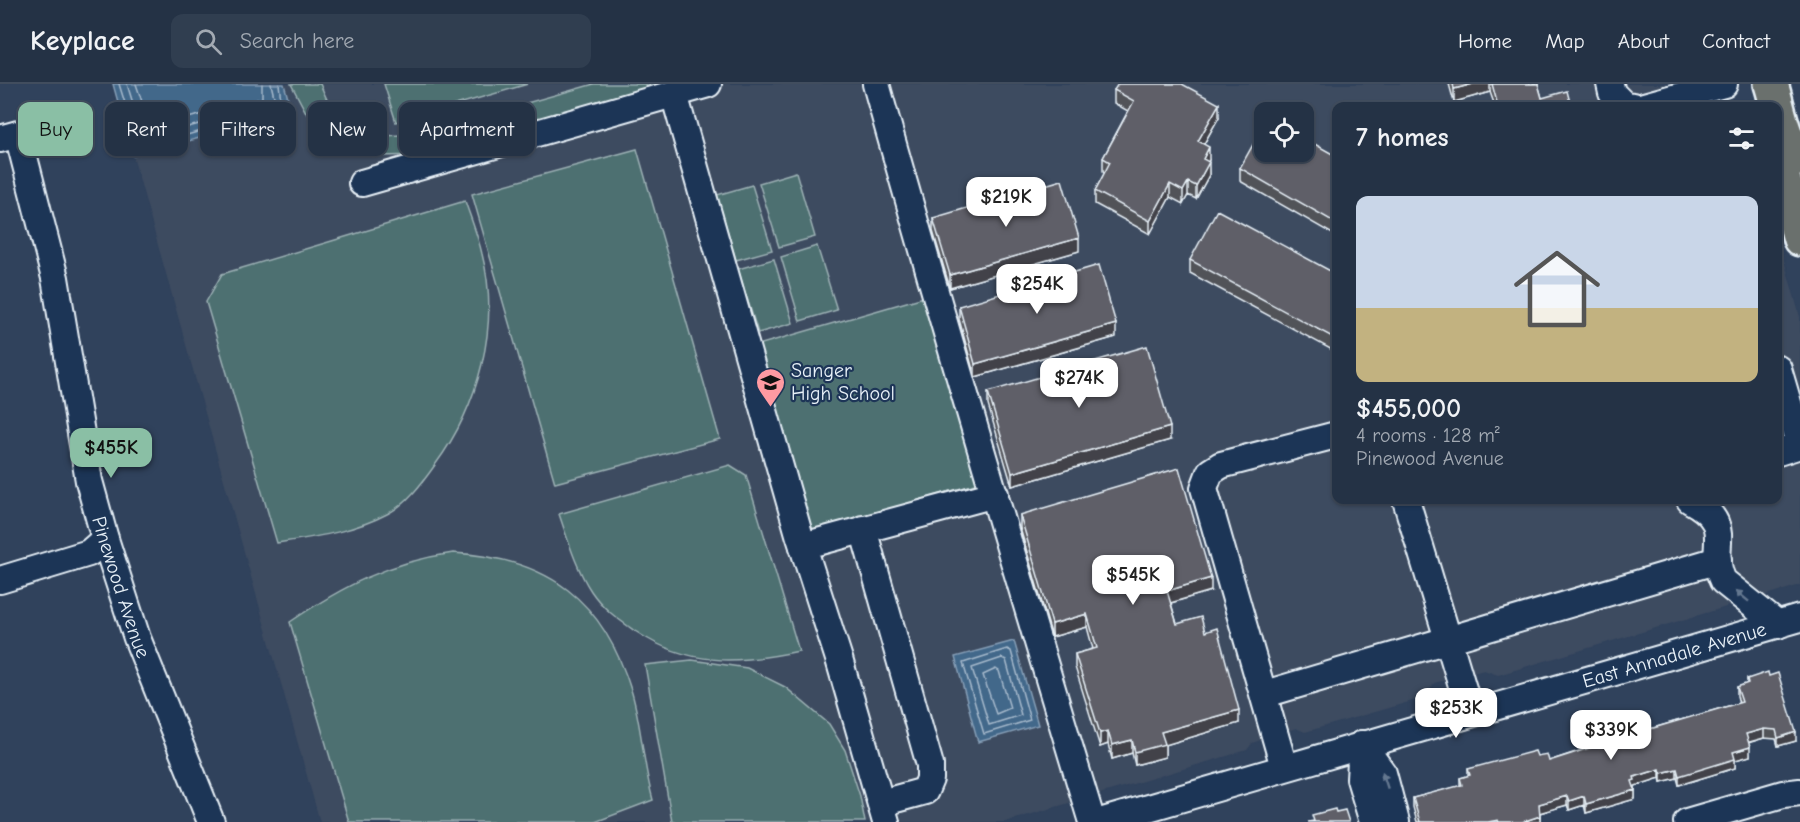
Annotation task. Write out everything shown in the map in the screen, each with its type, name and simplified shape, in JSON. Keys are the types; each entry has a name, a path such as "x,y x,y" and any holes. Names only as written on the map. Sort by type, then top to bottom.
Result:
{"main road":[{"path":"1756,84 1761,102"},
{"path":"1771,84 1776,102"},
{"path":"1790,84 1800,118"},
{"path":"1782,122 1792,150 1787,168 1800,239"}],"street":[{"path":"362,183 708,84"},
{"path":"876,84 955,365 1092,822"},
{"path":"1610,84 1612,93 1621,102"},
{"path":"1654,97 1707,86"},
{"path":"674,94 803,546 839,659 883,813 925,791 930,779 930,765 863,529"},
{"name":"Pinewood Avenue","path":"9,137 55,278 89,481 105,539 137,638 211,822"},
{"path":"1782,383 1800,445 1782,451"},
{"path":"1284,767 1265,694 1204,488 1210,472 1221,465 1332,436"},
{"path":"803,546 995,494"},
{"path":"1407,504 1470,712"},
{"path":"1696,504 1715,518 1719,536 1719,573 1723,581 1789,621"},
{"path":"0,562 83,537 105,539"},
{"path":"0,580 89,553 105,539"},
{"path":"1265,694 1718,561"},
{"name":"East Annadale Avenue","path":"1100,822 1470,712 1789,621"},
{"path":"1362,744 1360,779 1373,822"},
{"path":"1362,744 1383,773 1396,822"},
{"path":"1687,822 1783,794 1800,792"}],"shaded area":[{"name":"Sanger High School","path":"284,84 1721,84 1726,102 1332,102 1332,504 1782,504 1782,253 1800,317 1800,585 1498,675 1484,670 1434,683 1426,697 1305,732 1296,728 1252,743 1247,750 1005,822 320,822 133,156 188,156 188,141 200,138 200,156 296,156 296,102 289,102"}],"green space":[{"path":"291,84 320,84 328,102 308,102 308,116"},
{"path":"384,84 528,84 465,102 399,102 399,121 396,122"},
{"path":"594,84 659,84 535,121 535,102 530,102"},
{"path":"399,135 399,156 387,156 387,136"},
{"path":"637,149 720,439 555,483 472,194"},
{"path":"796,172 815,237 779,247 759,183"},
{"path":"752,185 772,250 736,260 717,195"},
{"path":"465,201 482,254 489,309 482,365 474,392 450,442 420,486 394,510 347,530 277,543 206,302 222,274"},
{"path":"817,246 837,310 800,321 781,257"},
{"path":"774,259 793,323 758,333 738,269"},
{"path":"924,297 979,483 812,531 758,345"},
{"path":"730,465 746,475 799,651 735,660 714,659 695,657 655,643 635,631 601,603 591,591 573,554 559,514"},
{"path":"453,553 518,564 544,575 568,590 588,609 606,633 620,660 632,693 653,800 595,822 349,822 290,622 329,597 367,577 408,563"},
{"path":"692,660 747,668 785,687 829,724 845,750 860,796 865,822 672,822 645,665"}],"water":[{"path":"113,84 284,84 289,102 200,102 200,138 188,141 188,102 118,102"},
{"path":"1014,641 1038,725 978,742 955,657"}],"building":[{"path":"1118,84 1182,84 1219,104 1198,141 1209,147 1203,159 1209,162 1196,186 1188,182 1183,191 1170,184 1150,221 1095,191 1110,162 1103,158 1134,101 1114,90"},
{"path":"1453,84 1473,84 1454,89"},
{"path":"1492,84 1538,84 1542,98 1567,91 1570,102 1497,102"},
{"path":"1254,143 1254,162 1314,162 1314,144 1332,154 1332,221 1240,168"},
{"path":"1062,180 1079,238 950,275 933,218"},
{"path":"1217,210 1332,272 1332,337 1190,260"},
{"path":"1099,265 1116,324 975,364 959,306"},
{"path":"1147,346 1170,427 1012,473 988,392"},
{"path":"1179,468 1211,578 1167,591 1177,624 1201,617 1205,632 1217,628 1239,710 1161,732 1165,744 1135,752 1132,740 1112,745 1108,731 1100,733 1075,654 1097,648 1087,614 1052,624 1020,515"},
{"path":"1768,672 1769,676 1778,673 1796,732 1778,738 1776,730 1764,729 1746,734 1750,747 1733,752 1735,759 1679,776 1677,769 1661,773 1660,769 1634,777 1635,780 1632,781 1635,790 1586,804 1584,796 1569,801 1567,796 1539,804 1540,816 1522,822 1499,822 1498,820 1420,822 1413,798 1462,785 1460,778 1470,775 1468,769 1535,751 1537,756 1547,754 1549,761 1602,744 1599,734 1609,731 1608,729 1629,723 1630,728 1641,724 1643,731 1742,702 1737,687 1748,683 1747,679"},
{"path":"1335,809 1336,812 1345,810 1349,822 1308,822 1314,821 1312,815"}],"place":[{"name":"Sanger High School","path":"770,408"}]}
